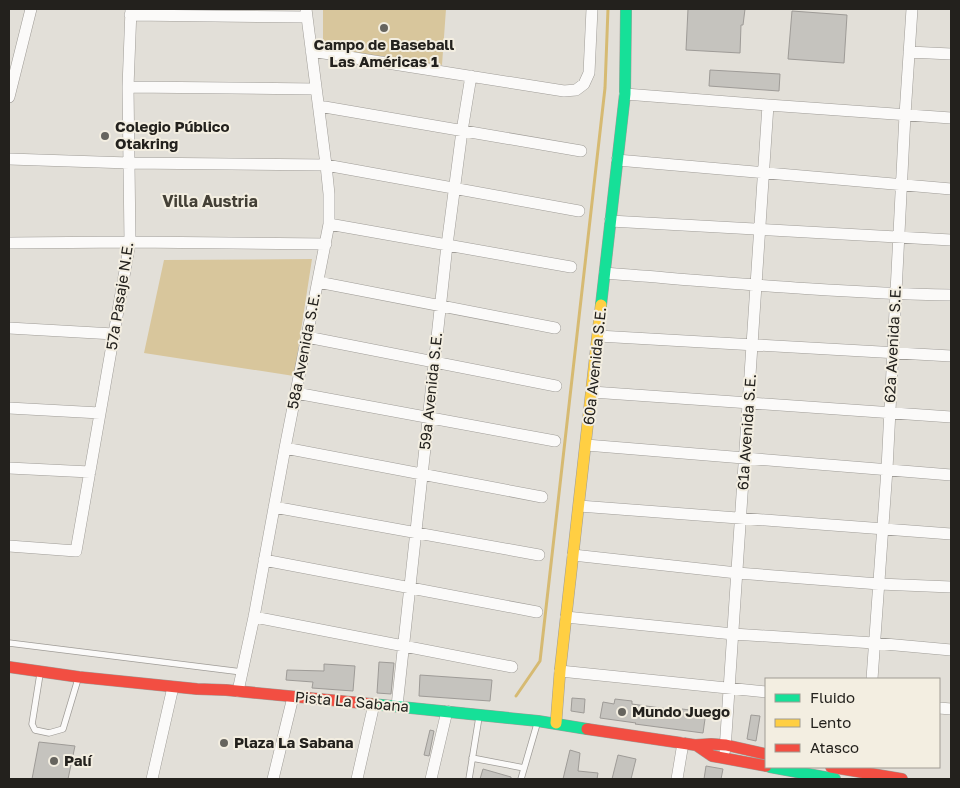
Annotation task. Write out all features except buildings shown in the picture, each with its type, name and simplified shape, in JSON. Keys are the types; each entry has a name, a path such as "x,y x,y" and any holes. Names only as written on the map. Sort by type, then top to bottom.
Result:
{"main road":[{"name":"60a Avenida S.E.","path":"556,723 560,671 625,94 626,9"},
{"name":"Pista La Sabana","path":"9,667 173,687 238,691 556,723 695,745 726,745 765,754"},
{"name":"Pista La Sabana","path":"695,745 712,756 765,765"},
{"name":"Pista La Sabana","path":"778,768 835,779"},
{"path":"842,768 865,770 902,779"}],"street":[{"path":"9,97 31,9"},
{"path":"311,51 564,91 576,90 584,84 589,74 592,9"},
{"name":"62a Avenida S.E.","path":"872,678 887,469 912,9"},
{"path":"131,12 306,13"},
{"name":"57a Pasaje N.E.","path":"9,546 76,551 130,242 128,87 131,12"},
{"name":"58a Avenida S.E.","path":"238,691 254,617 329,224 329,194 326,165 306,13"},
{"path":"909,52 951,54"},
{"name":"59a Avenida S.E.","path":"397,706 447,245 471,76"},
{"path":"128,87 316,90"},
{"path":"625,94 951,118"},
{"name":"61a Avenida S.E.","path":"724,758 768,105"},
{"path":"319,106 581,151"},
{"path":"9,159 129,163 326,165 578,211"},
{"path":"617,160 951,189"},
{"path":"610,221 951,240"},
{"path":"329,224 571,267"},
{"path":"9,243 326,244"},
{"path":"605,273 896,294 951,295"},
{"path":"318,282 555,328"},
{"path":"9,328 114,334"},
{"path":"598,336 951,356"},
{"path":"307,337 556,386"},
{"path":"592,392 951,417"},
{"path":"296,393 555,441"},
{"path":"9,408 100,413"},
{"path":"586,445 951,475"},
{"path":"285,448 542,496"},
{"path":"9,468 90,472"},
{"path":"579,506 951,534"},
{"path":"274,507 539,555"},
{"path":"573,556 737,573 879,584 951,587"},
{"path":"264,560 537,612"},
{"path":"254,617 512,667"},
{"path":"566,617 733,634 951,650"},
{"path":"560,671 765,692"},
{"path":"152,779 173,687"},
{"path":"273,779 293,697"},
{"path":"357,779 374,704"},
{"path":"431,779 447,711"},
{"path":"677,779 683,743"}],"lane":[{"path":"9,643 242,672"},
{"path":"40,672 32,724 35,730 50,733 63,729 79,677"},
{"path":"469,779 479,715"},
{"path":"521,779 538,721"},
{"path":"472,758 524,768"}],"shaded area":[{"name":"Campo de Baseball Las Américas 1","path":"323,9 446,9 442,65 323,48"},
{"path":"312,259 294,376 144,353 164,260"}],"waterway":[{"path":"516,696 540,661 605,88 608,9"}],"traffic: fast":[{"path":"601,305 625,94 626,9"},
{"path":"372,704 538,721 587,729"},
{"path":"775,768 835,779"}],"traffic: slow":[{"path":"556,723 560,671 601,305"}],"traffic: jam":[{"path":"9,667 79,677 372,704"},
{"path":"587,729 695,745 726,745 765,754"},
{"path":"696,745 712,756 765,766"},
{"path":"837,768 902,779"}],"place":[{"name":"Campo de Baseball Las Américas 1","path":"384,28"},
{"name":"Colegio Público Otakring","path":"105,136"},
{"name":"Mundo Juego","path":"622,712"},
{"name":"Plaza La Sabana","path":"224,743"},
{"name":"Palí","path":"54,761"}],"district":[{"name":"Villa Austria","path":"210,201"}]}
